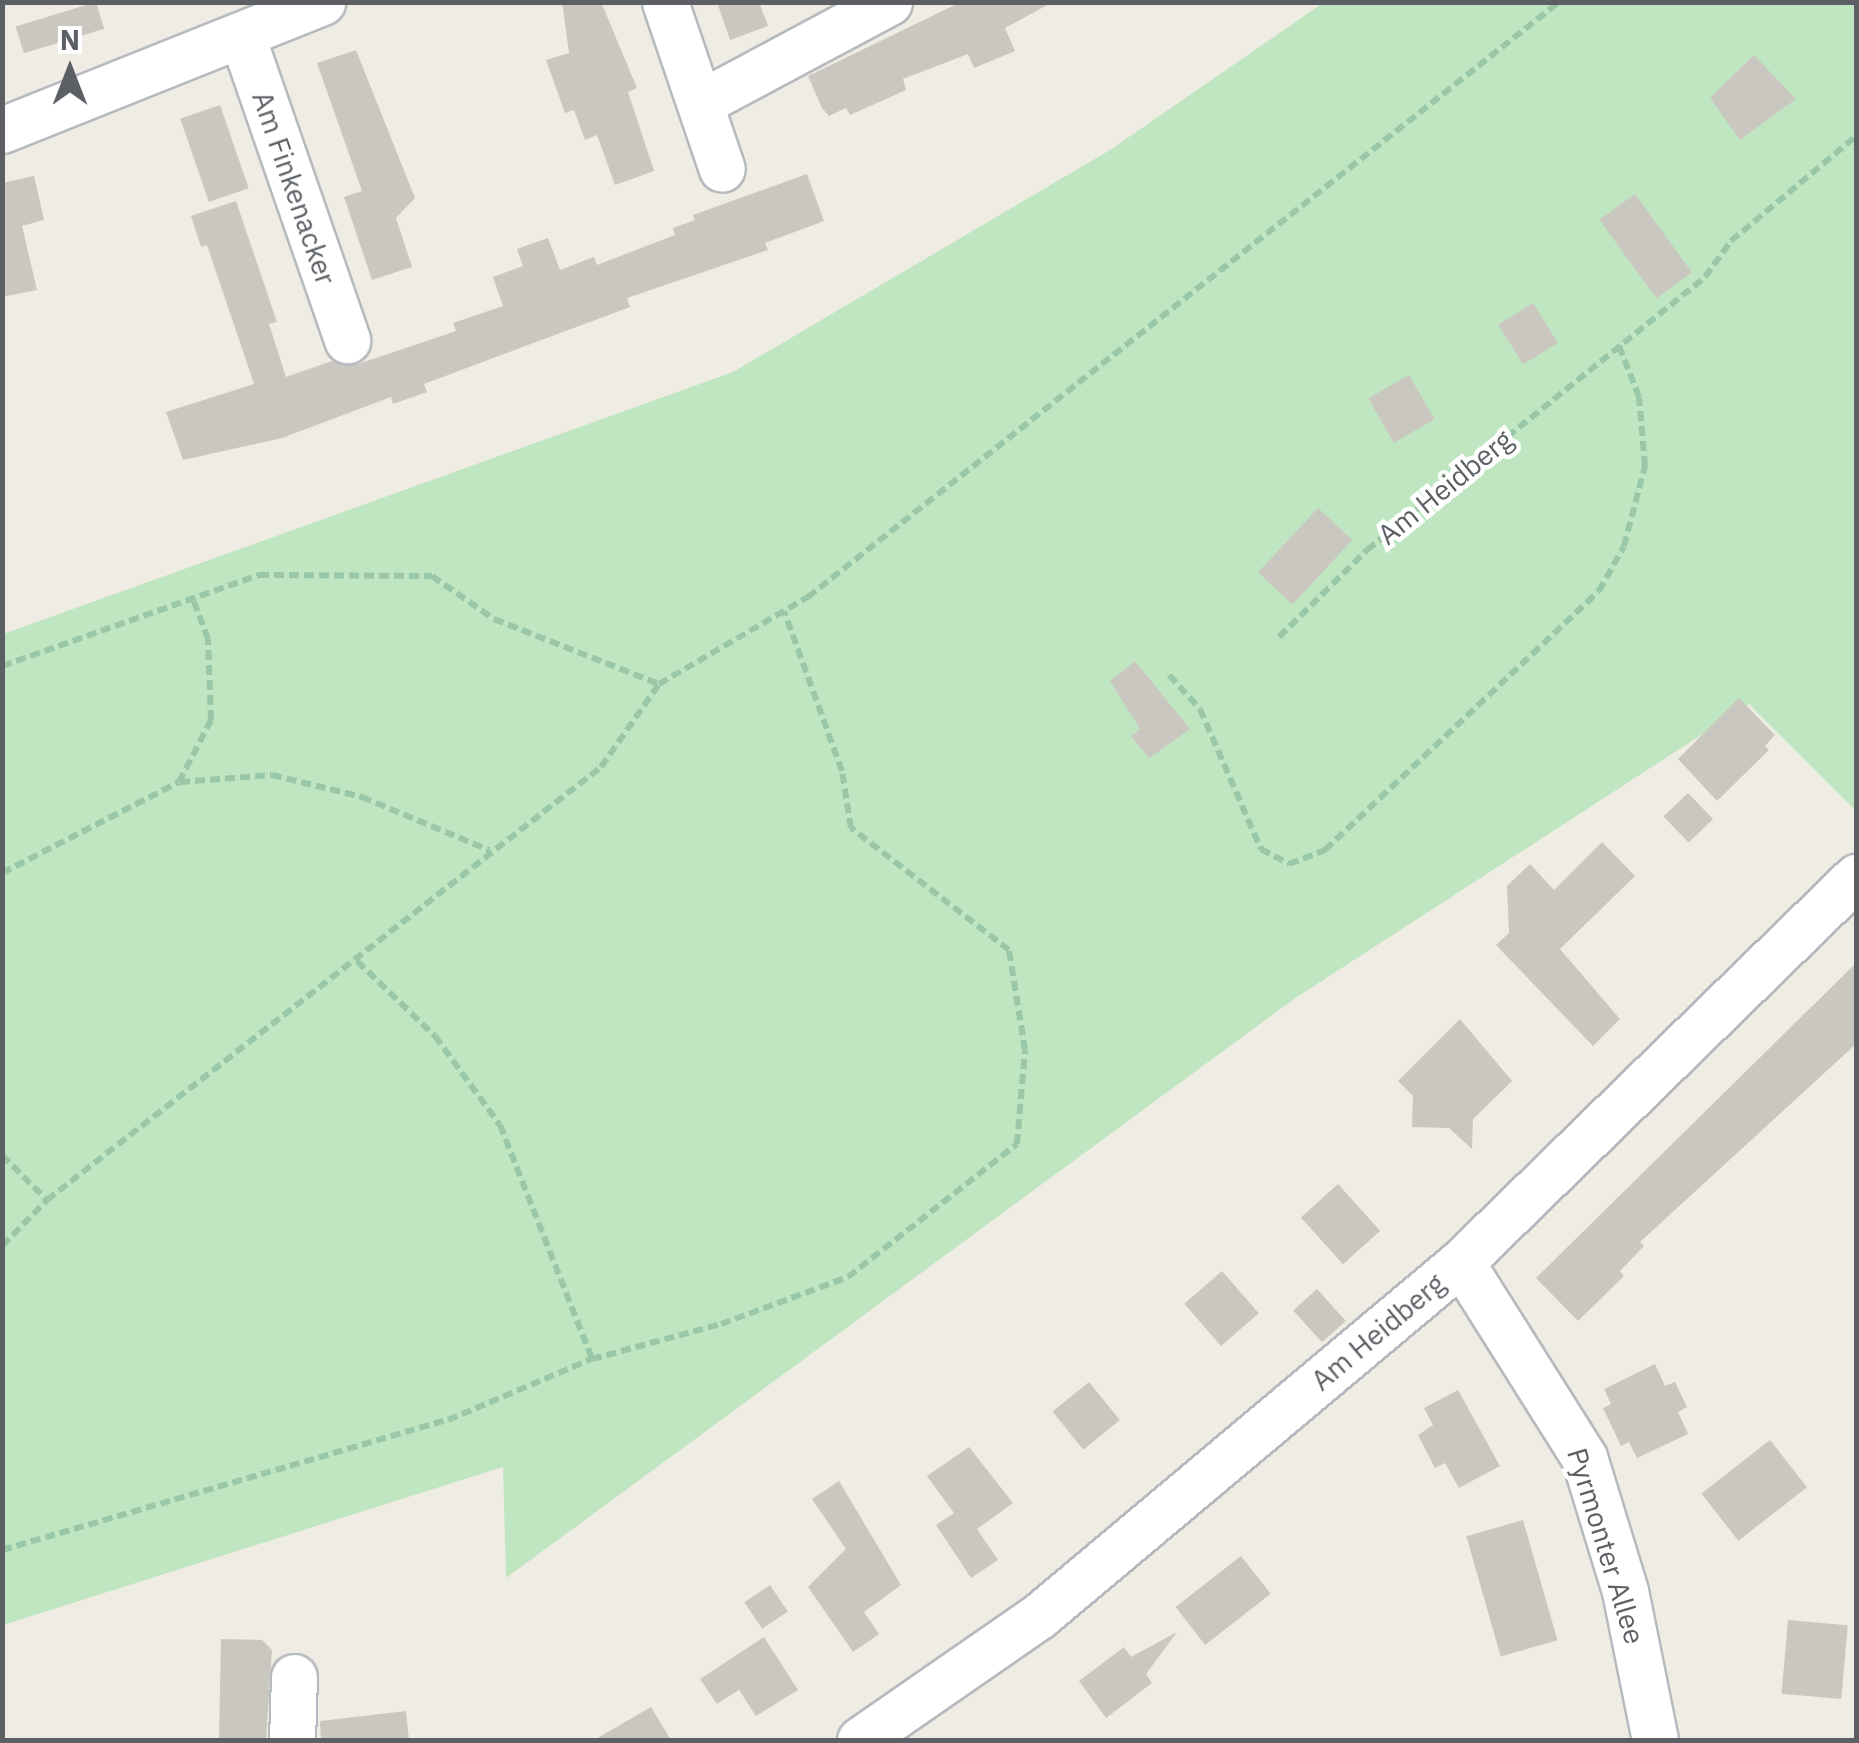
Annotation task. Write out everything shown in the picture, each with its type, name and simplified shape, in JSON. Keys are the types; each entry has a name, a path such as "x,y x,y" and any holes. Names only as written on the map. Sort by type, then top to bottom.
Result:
{"street":[{"path":"2,130 322,2"},
{"path":"666,2 722,169"},
{"path":"702,102 889,2"},
{"name":"Am Finkenacker","path":"242,36 347,340"},
{"name":"Am Heidberg","path":"860,1740 1039,1616 1461,1262 1856,877"},
{"name":"Pyrmonter Allee","path":"1461,1262 1584,1457 1667,1737"},
{"path":"292,1740 294,1678"}],"path":[{"path":"2,1246 47,1200 601,767 659,684 784,611 1559,2"},
{"name":"Am Heidberg","path":"1279,637 1368,550 1618,343 1706,278 1730,242 1856,136"},
{"path":"1169,674 1200,709 1261,849 1290,864 1324,850 1599,591 1624,546 1645,466 1639,397 1618,343"},
{"path":"2,666 259,575 432,576 494,619 659,684"},
{"path":"179,782 211,720 208,638 193,599"},
{"path":"2,1550 448,1420 592,1359 721,1324 848,1277 1017,1144 1025,1050 1010,950 851,828 842,771 784,611"},
{"path":"2,872 179,782 272,775 362,796 490,850"},
{"path":"357,961 435,1036 500,1125 592,1359"},
{"path":"2,1154 47,1200"}],"green space":[{"path":"1323,3 1856,3 1856,811 1749,704 1294,999 506,1578 503,1467 3,1625 3,634 733,372 1110,150"}],"building":[{"path":"96,2 104,29 24,53 16,27"},
{"path":"562,2 601,2 637,88 628,92 654,171 615,185 597,135 585,140 574,110 565,113 546,60 569,53"},
{"path":"717,2 759,2 768,26 730,40"},
{"path":"961,2 1053,2 1005,28 1015,51 974,68 968,54 903,79 906,90 850,115 846,108 829,116 822,108 808,76"},
{"path":"356,50 415,198 396,218 412,267 372,280 344,197 362,191 317,63"},
{"path":"1754,55 1796,99 1740,140 1710,98"},
{"path":"220,105 249,188 209,202 180,119"},
{"path":"807,174 824,221 765,243 768,250 627,298 630,307 424,384 427,392 393,404 391,397 282,438 183,460 166,412 254,384 207,245 201,247 191,216 236,201 277,322 269,324 286,377 332,361 358,364 456,331 453,323 503,306 493,277 523,266 517,249 548,238 560,270 594,257 597,265 675,235 673,228 695,220 693,215"},
{"path":"34,176 44,220 22,226 37,290 2,297 2,183"},
{"path":"1635,194 1692,272 1656,298 1599,220"},
{"path":"1533,303 1558,343 1523,365 1498,325"},
{"path":"1409,375 1434,419 1394,443 1368,398"},
{"path":"1318,508 1352,540 1292,604 1258,572"},
{"path":"1135,661 1190,729 1149,758 1131,736 1140,729 1110,681"},
{"path":"1739,698 1775,735 1765,746 1769,750 1717,801 1678,759"},
{"path":"1688,793 1713,819 1689,843 1664,817"},
{"path":"1602,842 1635,876 1560,949 1620,1019 1593,1046 1496,945 1509,933 1507,886 1530,864 1554,890"},
{"path":"1856,963 1856,1044 1640,1242 1644,1246 1620,1271 1624,1276 1578,1321 1536,1278"},
{"path":"1460,1019 1512,1081 1473,1119 1472,1149 1449,1128 1412,1127 1413,1096 1398,1081"},
{"path":"1338,1184 1380,1231 1343,1264 1301,1217"},
{"path":"1222,1271 1259,1313 1221,1346 1184,1304"},
{"path":"1317,1289 1346,1321 1322,1342 1293,1310"},
{"path":"1655,1364 1665,1386 1675,1382 1687,1407 1678,1412 1688,1434 1637,1458 1629,1442 1621,1446 1603,1408 1611,1404 1604,1389"},
{"path":"1089,1382 1120,1420 1083,1450 1052,1412"},
{"path":"1458,1390 1500,1466 1459,1488 1445,1463 1435,1468 1418,1435 1433,1425 1424,1408"},
{"path":"1770,1440 1807,1487 1738,1541 1701,1494"},
{"path":"969,1447 1013,1503 977,1529 998,1560 971,1578 936,1525 954,1513 927,1476"},
{"path":"839,1481 901,1585 864,1612 879,1634 853,1652 808,1587 846,1549 812,1499"},
{"path":"1523,1520 1557,1640 1501,1656 1466,1536"},
{"path":"1241,1556 1271,1594 1205,1645 1176,1607"},
{"path":"770,1585 788,1612 762,1629 744,1602"},
{"path":"1788,1620 1848,1625 1841,1699 1782,1694"},
{"path":"1177,1632 1146,1674 1152,1683 1106,1718 1079,1681 1124,1647 1131,1657"},
{"path":"764,1637 798,1690 756,1716 739,1690 717,1704 700,1679"},
{"path":"221,1639 262,1640 272,1650 266,1740 219,1740"},
{"path":"651,1707 671,1740 594,1740"},
{"path":"406,1711 409,1740 321,1740 320,1721"}]}
